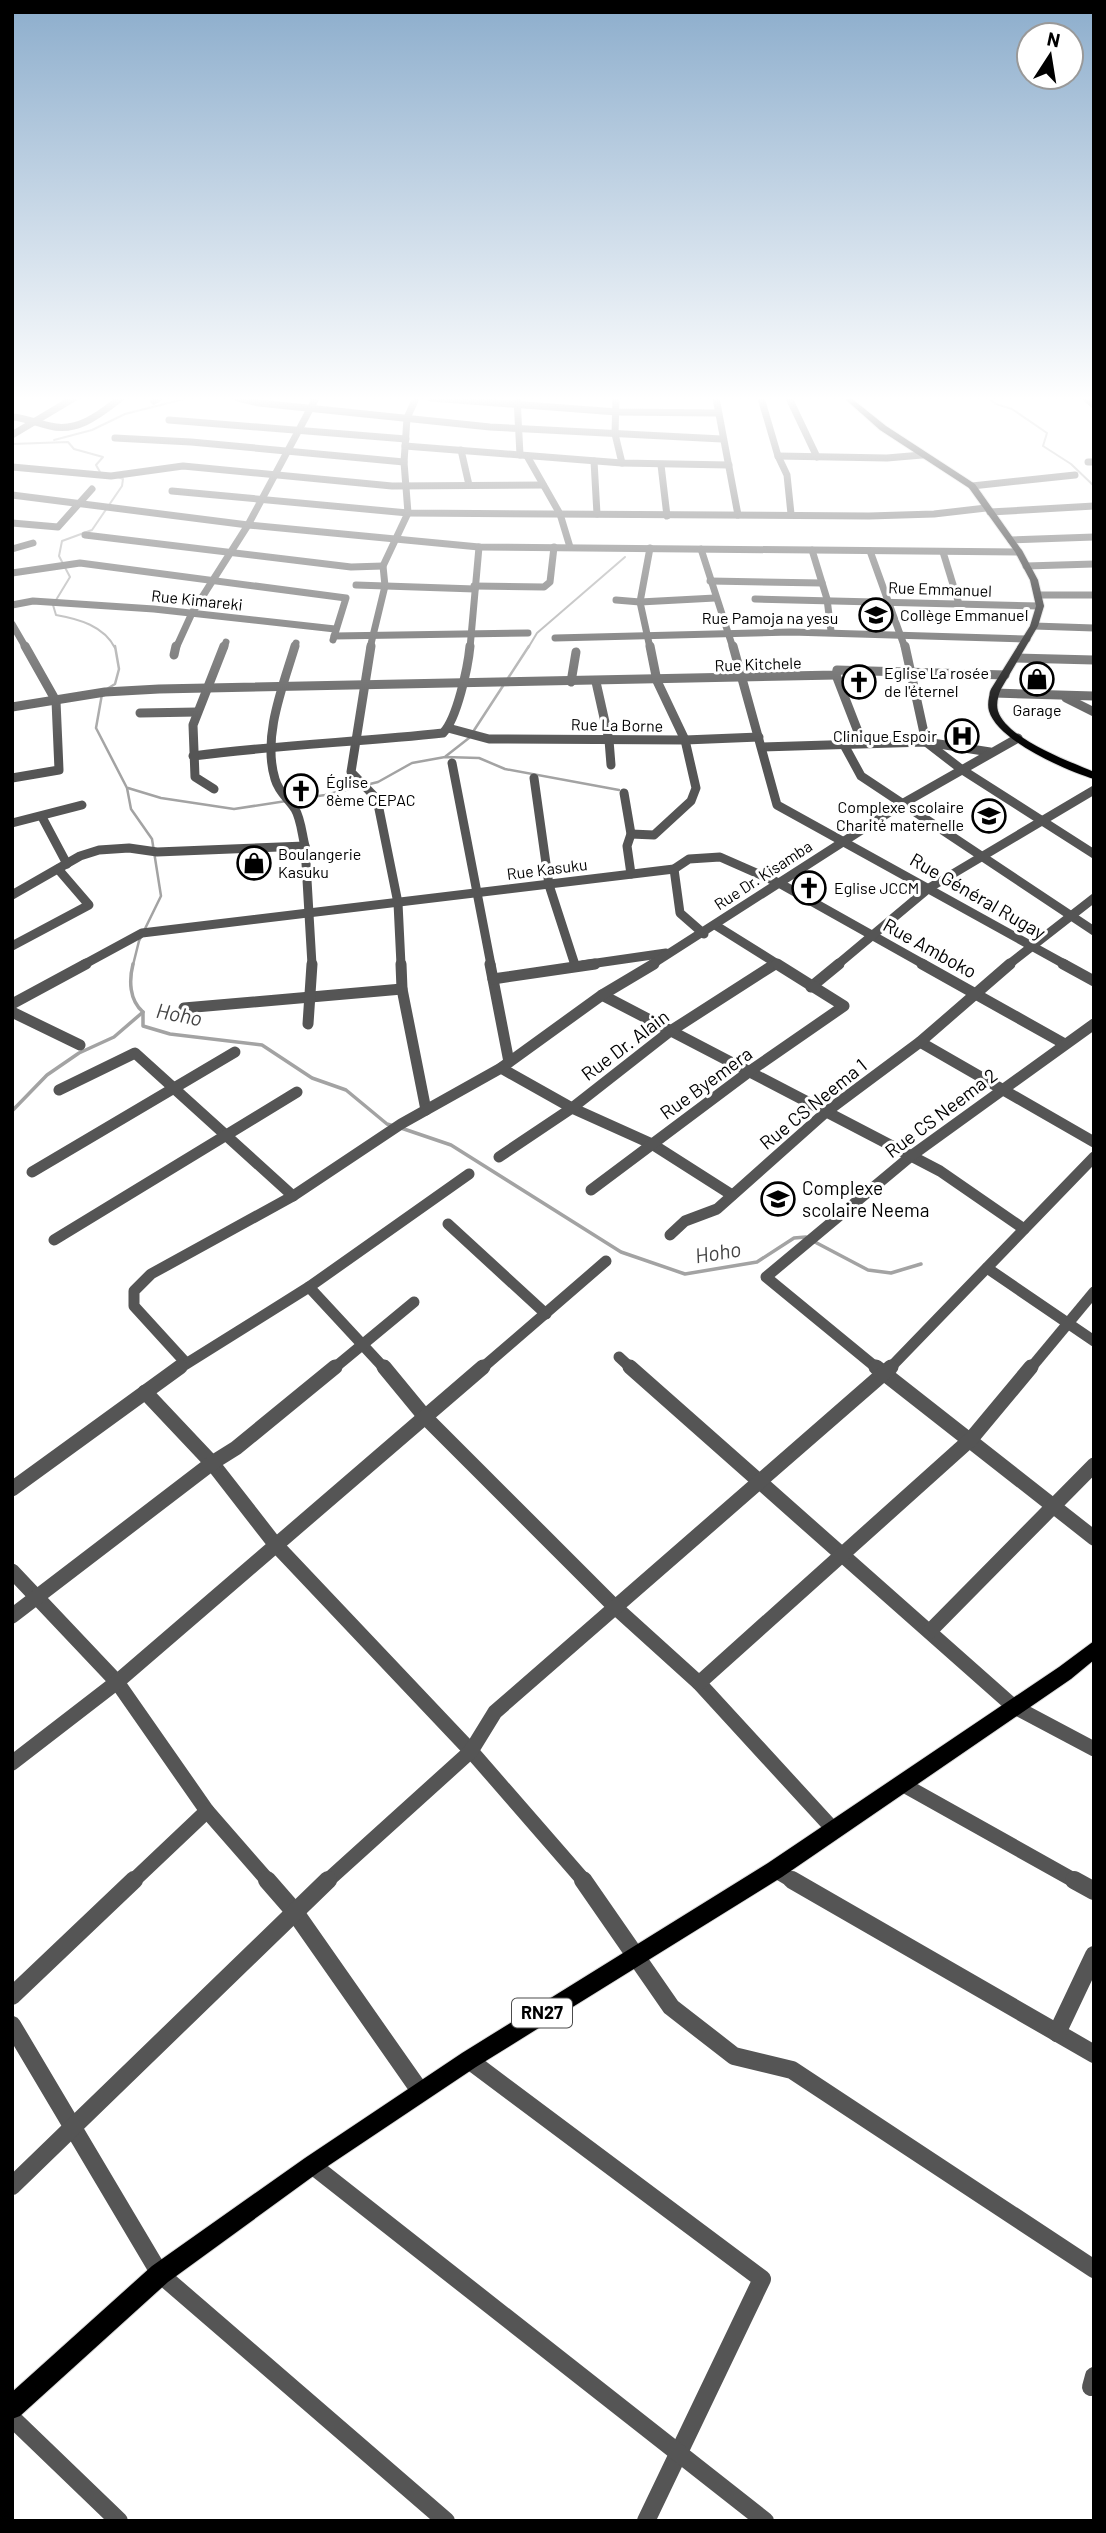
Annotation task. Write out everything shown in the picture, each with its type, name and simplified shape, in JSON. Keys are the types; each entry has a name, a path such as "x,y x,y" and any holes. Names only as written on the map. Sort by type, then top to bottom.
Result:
{"main road":[{"path":"993,516 1019,552 1038,595 1040,606 1034,626 994,694 992,709 998,722 1018,738 1094,776"},
{"name":"RN27","path":"12,2408 160,2274 312,2165 468,2060 775,1870 1065,1673 1094,1649"}],"street":[{"path":"12,523 58,527 68,516"},
{"path":"180,516 248,526 479,547 1019,552"},
{"path":"174,655 177,642 210,581 254,516"},
{"path":"406,516 383,566 385,586 363,685 351,772 377,799 398,903 402,989 426,1110"},
{"path":"561,516 570,547"},
{"path":"85,535 351,567 383,566"},
{"path":"1011,540 1094,537"},
{"path":"12,549 33,543"},
{"path":"193,756 271,746 354,743 443,733 448,728 469,654 479,547"},
{"path":"356,585 544,587 550,582 554,547"},
{"path":"631,834 653,835 672,821 691,801 696,788 685,740 657,681 640,602 650,548"},
{"path":"701,549 715,598 729,632 777,805 846,841"},
{"path":"812,550 827,599 831,631"},
{"path":"870,551 902,633 926,743 961,769 1094,854"},
{"path":"943,552 959,604"},
{"path":"12,573 64,563 346,598 334,635"},
{"path":"1026,566 1094,564"},
{"path":"710,581 822,583"},
{"path":"1038,595 1094,595"},
{"path":"616,600 640,602 715,598"},
{"name":"Rue Emmanuel","path":"755,599 1040,606"},
{"name":"Rue Kimareki","path":"12,605 33,601 192,613 334,635 528,633"},
{"path":"12,624 55,701 59,770 12,778"},
{"path":"1034,626 1094,628"},
{"name":"Rue Pamoja na yesu","path":"555,638 647,633 831,631 1027,639"},
{"path":"214,789 195,777 193,725 205,688 226,642"},
{"path":"296,643 283,686 270,757 285,802 296,810 305,846 312,913 308,1024"},
{"path":"571,682 576,652"},
{"path":"1016,658 1094,660"},
{"name":"Rue Kitchele","path":"508,682 657,681 836,675 837,670 1005,675"},
{"path":"836,675 862,742"},
{"path":"12,707 102,693 461,681 508,682"},
{"path":"596,682 609,740 611,765"},
{"path":"994,694 1094,696"},
{"path":"1063,696 1094,712"},
{"path":"140,713 197,712"},
{"path":"448,728 470,736"},
{"name":"Rue La Borne","path":"470,736 609,740 759,737"},
{"name":"Rue Dr. Kisamba","path":"186,1363 134,1306 134,1291 151,1274 293,1196 388,1132 505,1065 603,995 704,933 902,804 989,752 1018,738"},
{"path":"762,747 862,742 926,743 989,752"},
{"path":"842,743 861,776 1094,931"},
{"path":"452,763 493,979 505,1065 572,1108 652,1144 732,1195"},
{"path":"534,778 549,885 575,966"},
{"path":"715,925 811,987 870,934 929,888 1094,790"},
{"path":"624,793 631,834 627,846 631,874"},
{"path":"12,823 82,805"},
{"path":"12,946 89,905 62,866 42,817"},
{"name":"Rue Général Rugay","path":"846,841 1094,981"},
{"path":"12,895 62,866 99,850 118,848 152,852 305,846"},
{"name":"Rue Kasuku","path":"12,1004 144,932 674,869 689,859 720,857 779,883"},
{"path":"674,869 680,913 704,933"},
{"name":"Rue Amboko","path":"779,883 1063,1043"},
{"name":"Rue CS Neema 1","path":"670,1235 685,1221 716,1209 826,1112 920,1042 1030,946 1094,898"},
{"name":"Rue Dr. Kisamba","path":"493,979 670,952"},
{"name":"Rue Dr. Alain","path":"499,1157 572,1108 669,1032 775,964"},
{"name":"Rue Byemera","path":"591,1190 750,1071 844,1006 811,987"},
{"path":"184,1008 402,989"},
{"path":"603,995 669,1032 750,1071 942,1172 1024,1229"},
{"path":"12,1012 80,1045"},
{"name":"Rue CS Neema 2","path":"884,1374 766,1277 911,1156 1063,1043 1094,1024"},
{"path":"920,1042 1094,1142"},
{"path":"32,1172 235,1052"},
{"path":"59,1090 135,1053 293,1196"},
{"path":"54,1240 298,1092"},
{"path":"12,2186 294,1911 471,1751 495,1712 884,1374 1094,1157"},
{"path":"12,1489 186,1363 309,1287 469,1174"},
{"path":"448,1224 546,1314"},
{"path":"12,1763 117,1682 606,1261"},
{"path":"987,1268 1094,1341"},
{"path":"309,1287 364,1343 426,1418 615,1607 699,1683 833,1829"},
{"path":"699,1683 971,1439 1094,1293"},
{"path":"12,1616 212,1463 236,1448 414,1302"},
{"path":"619,1357 1013,1706 1094,1749"},
{"path":"884,1374 971,1439 1094,1538"},
{"path":"145,1392 212,1463 275,1544 471,1751 582,1878 633,1956 671,2007 734,2056 792,2070 1094,2269"},
{"path":"930,1631 1094,1465"},
{"path":"12,1571 117,1682 207,1811 294,1911 420,2091"},
{"path":"902,1784 1094,1891"},
{"path":"12,1996 207,1811"},
{"path":"775,1870 1094,2054"},
{"path":"1057,2033 1094,1955"},
{"path":"12,2025 160,2274 446,2521"},
{"path":"468,2060 762,2279 646,2521"},
{"path":"312,2165 765,2521"},
{"path":"12,2418 119,2521"}],"waterway":[{"name":"Hoho","path":"101,516 92,530 62,541 59,556 70,577 53,605 56,615 82,621 98,629 115,648"},
{"path":"528,648 537,633 625,557"},
{"name":"Hoho","path":"107,689 115,684 119,669 115,646"},
{"path":"446,756 469,738 529,646"},
{"name":"Hoho","path":"102,694 96,728 127,788 131,809 152,839 161,896 139,941 133,965"},
{"path":"128,788 161,798 234,809 325,795 378,782 412,763 445,757 479,758 505,769 619,790"},
{"name":"Hoho","path":"133,964 131,990 135,1002 143,1012"},
{"path":"12,1111 47,1075 79,1053 114,1037 143,1012"},
{"name":"Hoho","path":"143,1012 143,1026 170,1034 262,1045 312,1078 346,1090 387,1124 394,1126"},
{"name":"Hoho","path":"401,1128 451,1145 621,1252 685,1274 757,1262 794,1238 806,1237"},
{"name":"Hoho","path":"813,1241 868,1270 891,1273 921,1264"}],"place":[{"name":"Collège Emmanuel","path":"876,615"},
{"name":"Garage","path":"1037,679"},
{"name":"Eglise La rosée de l'éternel","path":"859,682"},
{"name":"Clinique Espoir","path":"962,736"},
{"name":"Église 8ème CEPAC","path":"301,791"},
{"name":"Complexe scolaire Charité maternelle","path":"989,816"},
{"name":"Boulangerie Kasuku","path":"254,863"},
{"name":"Eglise JCCM","path":"809,888"},
{"name":"Complexe scolaire Neema","path":"778,1199"}]}
